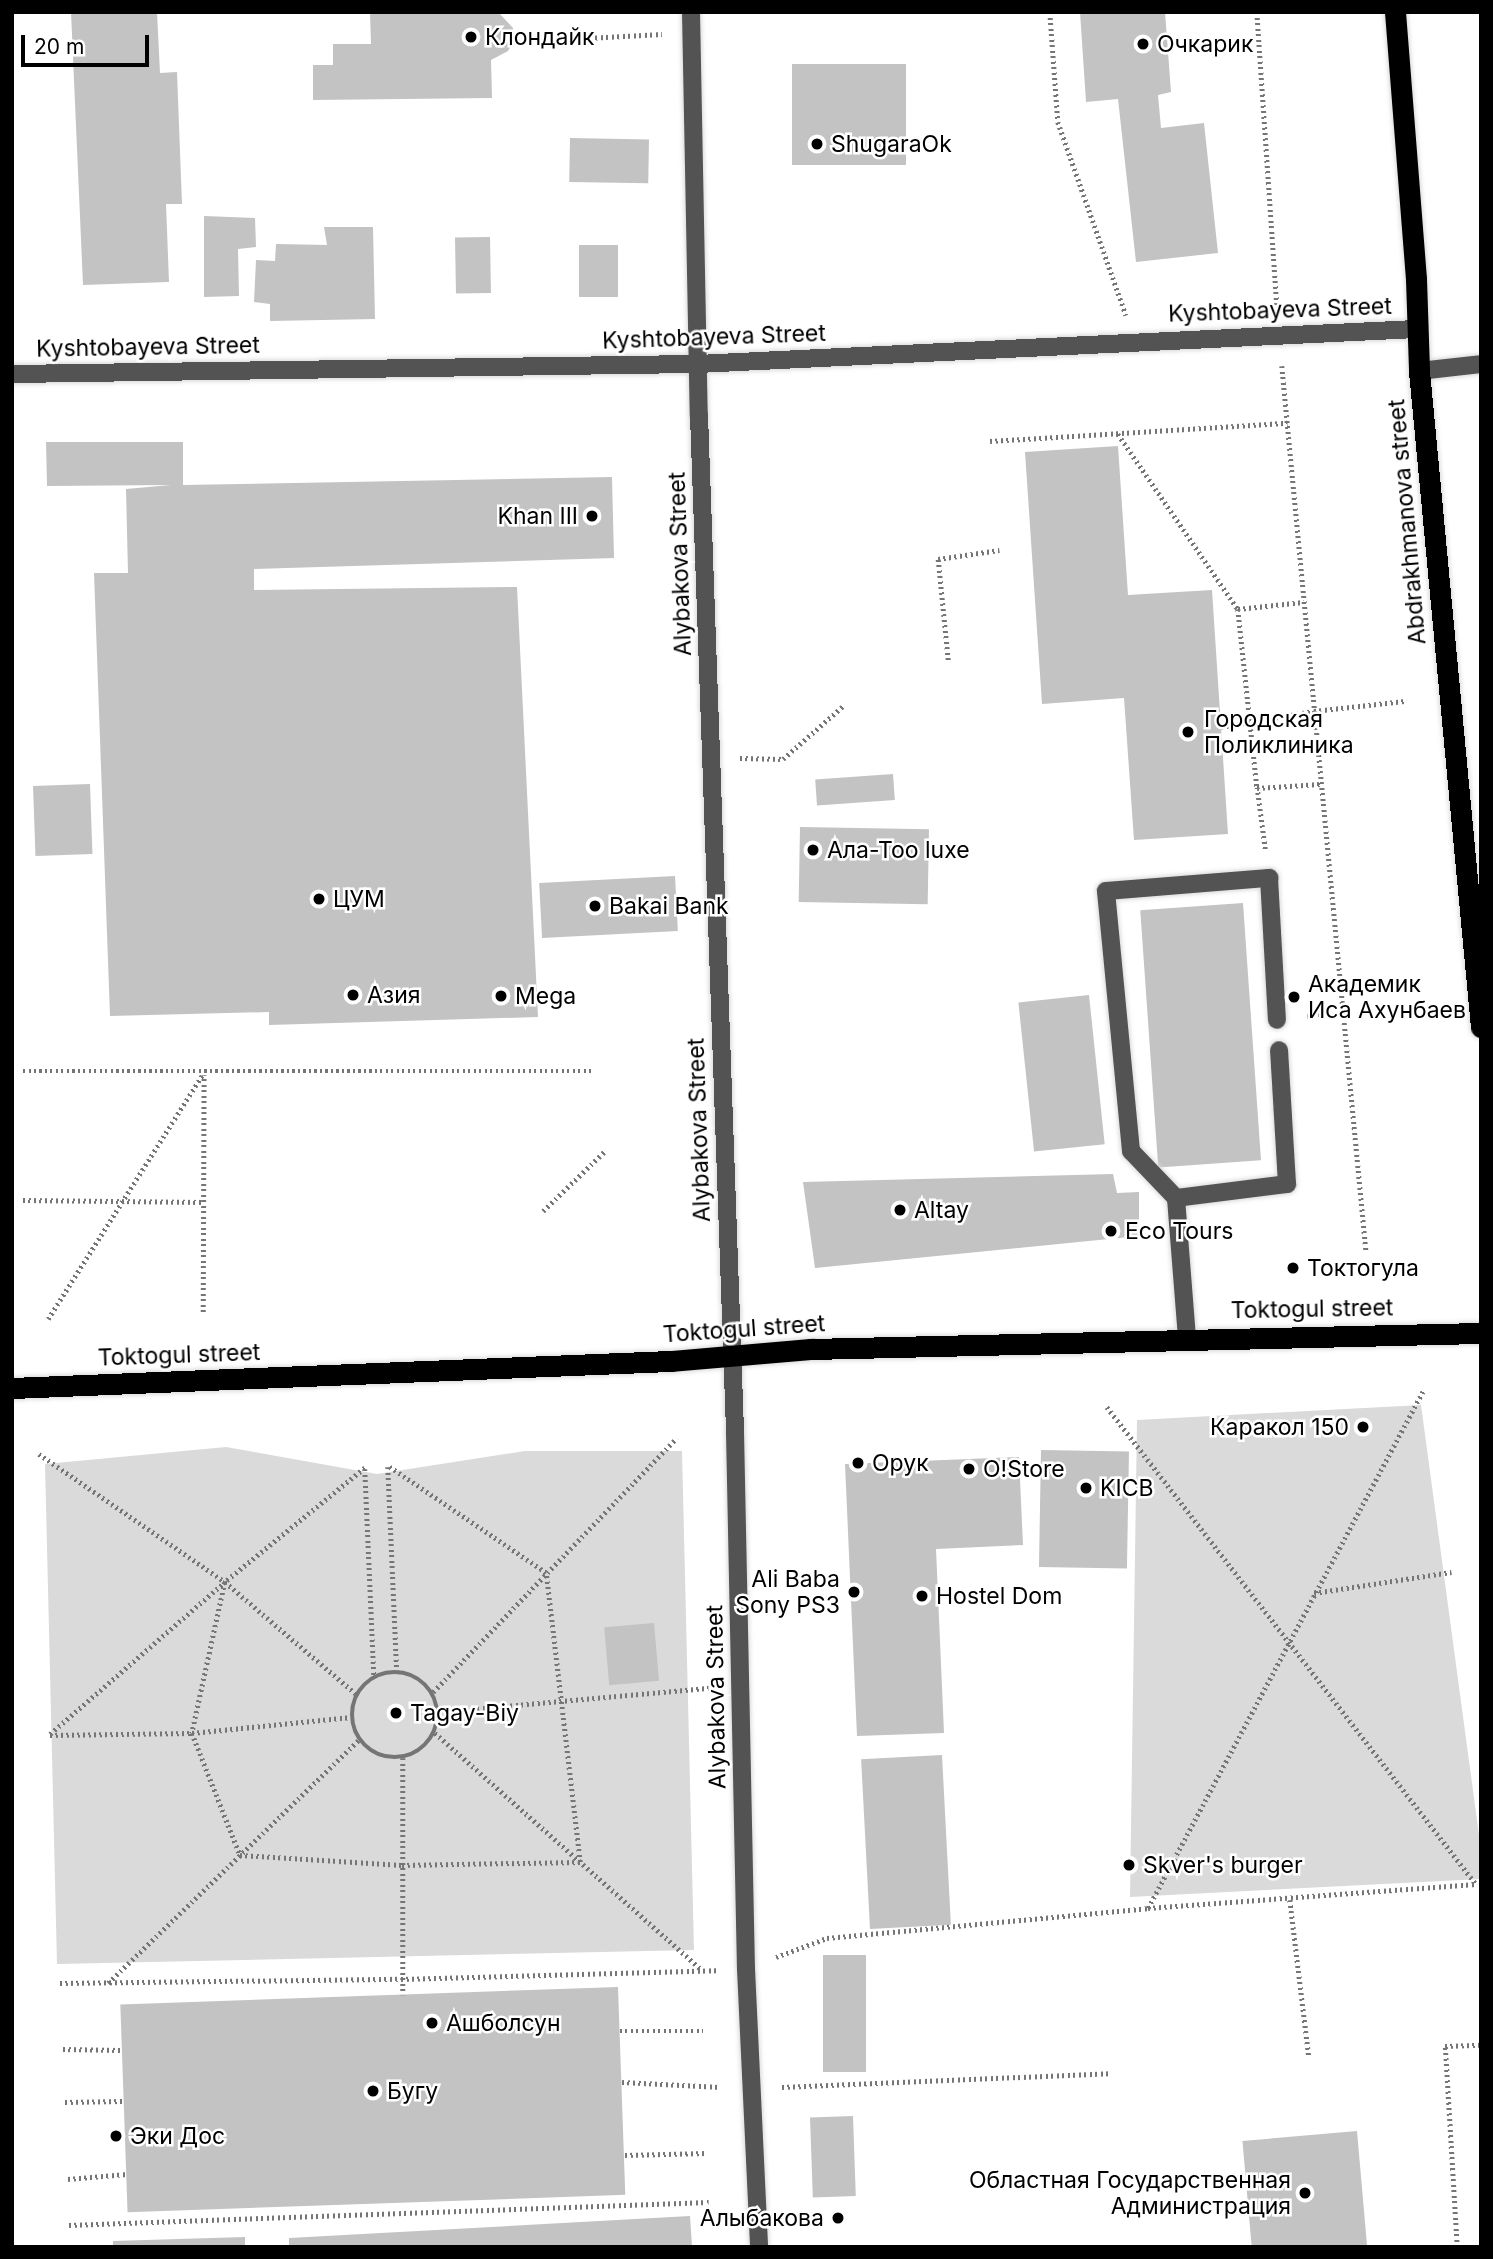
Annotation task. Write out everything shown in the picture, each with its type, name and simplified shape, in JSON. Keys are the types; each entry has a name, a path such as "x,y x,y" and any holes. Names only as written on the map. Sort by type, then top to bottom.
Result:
{"highway":[{"name":"Abdrakhmanova street","path":"1395,12 1419,371 1478,960 1481,1027"},
{"name":"Toktogul street","path":"12,1388 732,1356 811,1349 1481,1333"}],"street":[{"name":"Alybakova Street","path":"691,12 698,364 732,1356 746,1969 754,2088 759,2247"},
{"name":"Kyshtobayeva Street","path":"12,374 698,364 1135,340 1279,337 1418,329"},
{"path":"1419,371 1481,364"},
{"path":"1188,1338 1176,1198 1130,1151 1106,891 1269,878 1277,1020"},
{"path":"1176,1198 1287,1184 1279,1050"}],"path":[{"path":"1050,12 1058,122 1135,340"},
{"path":"1257,12 1279,337 1366,1250"},
{"path":"513,42 691,32"},
{"path":"990,441 1287,422"},
{"path":"1118,433 1238,609 1269,878"},
{"path":"948,660 938,559 999,550"},
{"path":"1238,609 1304,602"},
{"path":"1221,727 1314,711 1404,701"},
{"path":"711,758 783,759 844,705"},
{"path":"1257,788 1320,784"},
{"path":"23,1071 594,1071"},
{"path":"203,1312 204,1073"},
{"path":"48,1319 204,1073"},
{"path":"544,1212 606,1151"},
{"path":"23,1200 204,1202"},
{"path":"1148,1908 1287,1641 1423,1391"},
{"path":"60,1983 401,1979 746,1969 827,1938 1148,1908 1290,1900 1476,1884 1107,1407"},
{"path":"433,1692 677,1438"},
{"path":"39,1454 225,1581 356,1694"},
{"path":"397,1671 388,1466 546,1573 580,1862"},
{"path":"351,1717 192,1733 50,1735 225,1581 365,1468 374,1676"},
{"path":"1313,1593 1451,1572"},
{"path":"225,1581 192,1733 240,1856"},
{"path":"397,1671 418,1677 433,1692 439,1712 435,1733 422,1750 402,1758 378,1756 359,1740 351,1717 356,1694 374,1676 397,1671"},
{"path":"439,1712 741,1685"},
{"path":"435,1733 702,1970"},
{"path":"107,1984 359,1740"},
{"path":"402,1758 403,1995"},
{"path":"240,1856 402,1865 580,1862"},
{"path":"1290,1900 1309,2057"},
{"path":"620,2031 703,2031"},
{"path":"1457,2247 1445,2046 1481,2045"},
{"path":"62,2049 121,2050"},
{"path":"622,2082 754,2088 1110,2073"},
{"path":"65,2102 123,2101"},
{"path":"625,2155 707,2153"},
{"path":"68,2179 127,2174"},
{"path":"69,2225 709,2202"}],"shaded area":[{"path":"1421,1405 1481,1850 1481,1879 1130,1897 1137,1420"},
{"path":"226,1447 377,1474 525,1451 682,1451 694,1950 57,1964 45,1464"}],"building":[{"path":"71,12 157,12 160,73 177,72 182,204 166,204 169,282 83,285"},
{"path":"370,12 499,13 513,28 513,42 508,51 491,60 492,98 313,100 313,65 333,65 333,44 371,44"},
{"path":"1080,12 1165,12 1171,92 1158,95 1161,128 1204,123 1218,253 1136,262 1118,99 1086,102"},
{"path":"792,64 906,64 906,165 792,165"},
{"path":"570,138 649,139 648,183 569,182"},
{"path":"204,216 255,218 256,247 238,249 239,296 204,297"},
{"path":"324,227 373,227 375,319 270,321 270,304 254,302 256,260 275,261 276,244 327,245"},
{"path":"490,237 491,293 456,294 455,238"},
{"path":"579,245 618,245 618,297 579,297"},
{"name":"ЦУМ","path":"46,442 183,442 183,485 612,477 614,558 254,569 254,590 517,587 538,1017 269,1025 269,1012 110,1016 94,573 128,573 126,489 171,485 47,486"},
{"path":"1118,446 1128,595 1212,590 1228,834 1134,840 1124,698 1042,704 1025,452"},
{"path":"893,774 895,800 817,805 815,779"},
{"path":"90,784 92,854 35,856 33,786"},
{"path":"800,827 929,829 928,904 799,902"},
{"path":"675,876 678,931 542,938 539,883"},
{"path":"1243,903 1261,1160 1158,1168 1140,910"},
{"path":"1089,995 1105,1144 1034,1152 1018,1002"},
{"path":"1113,1174 1117,1193 1139,1192 1139,1236 815,1268 803,1182"},
{"path":"1041,1450 1129,1452 1127,1569 1039,1567"},
{"path":"1019,1457 1023,1545 936,1549 944,1733 857,1736 845,1464"},
{"path":"654,1623 659,1681 609,1685 604,1627"},
{"path":"942,1755 951,1925 870,1929 861,1759"},
{"path":"823,1955 866,1955 866,2072 823,2072"},
{"name":"Бугу","path":"618,1987 625,2195 128,2212 120,2004"},
{"path":"853,2116 856,2196 813,2197 810,2118"},
{"name":"Областная Государственная Администрация","path":"1357,2131 1367,2247 1252,2247 1242,2141"},
{"path":"690,2216 692,2247 289,2247 289,2238"},
{"path":"245,2237 245,2247 113,2247 113,2241"}],"place":[{"name":"Клондайк","path":"471,37"},
{"name":"Очкарик","path":"1143,44"},
{"name":"ShugaraOk","path":"817,144"},
{"name":"Khan III","path":"592,516"},
{"name":"Городская Поликлиника","path":"1188,732"},
{"name":"Ала-Тоо luxe","path":"813,850"},
{"name":"ЦУМ","path":"319,899"},
{"name":"Bakai Bank","path":"595,906"},
{"name":"Азия","path":"353,995"},
{"name":"Mega","path":"501,996"},
{"name":"Академик Иса Ахунбаев","path":"1294,997"},
{"name":"Altay","path":"900,1210"},
{"name":"Eco Tours","path":"1111,1231"},
{"name":"Токтогула","path":"1293,1268"},
{"name":"Каракол 150","path":"1363,1427"},
{"name":"Орук","path":"858,1463"},
{"name":"O!Store","path":"969,1469"},
{"name":"KICB","path":"1086,1488"},
{"name":"Ali Baba Sony PS3","path":"854,1592"},
{"name":"Hostel Dom","path":"922,1596"},
{"name":"Tagay-Biy","path":"396,1713"},
{"name":"Skver's burger","path":"1129,1865"},
{"name":"Ашболсун","path":"432,2023"},
{"name":"Бугу","path":"373,2091"},
{"name":"Эки Дос","path":"116,2136"},
{"name":"Областная Государственная Администрация","path":"1305,2193"},
{"name":"Алыбакова","path":"838,2218"}]}
